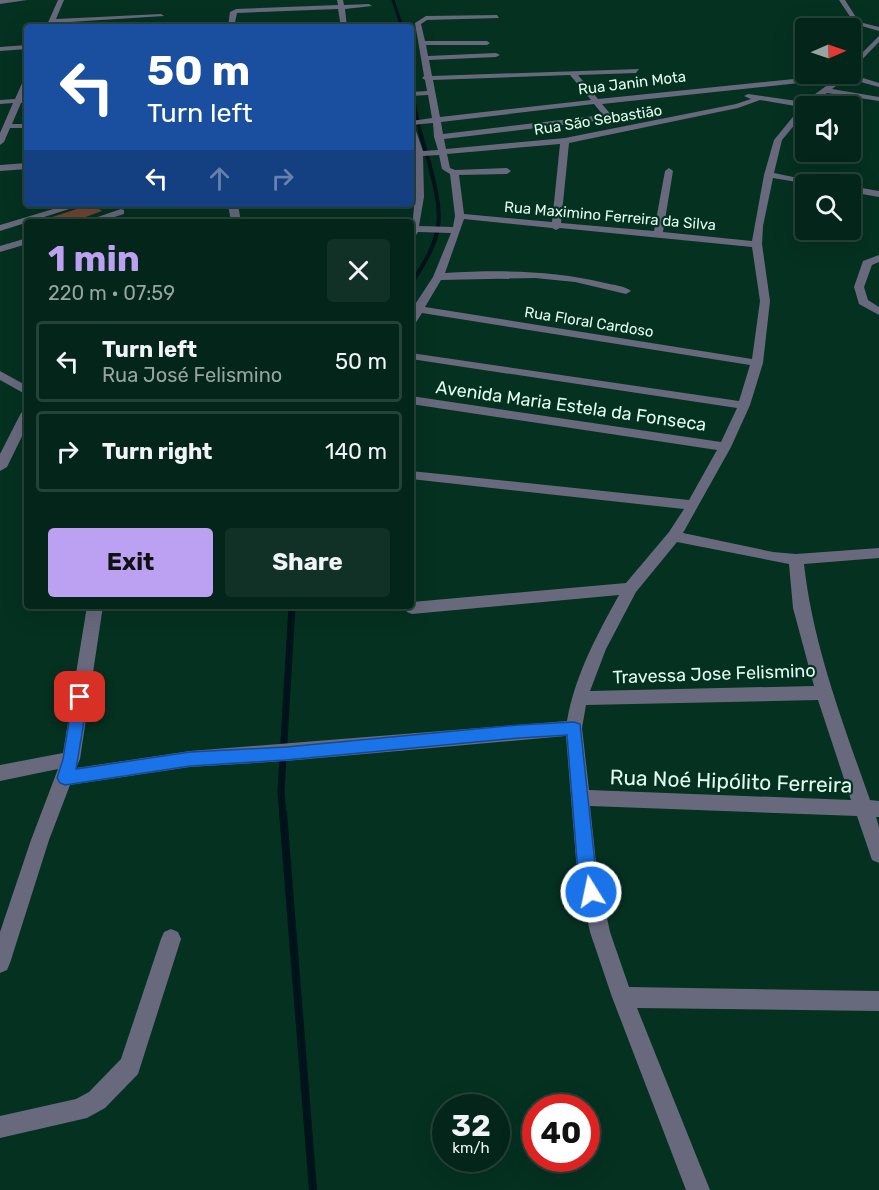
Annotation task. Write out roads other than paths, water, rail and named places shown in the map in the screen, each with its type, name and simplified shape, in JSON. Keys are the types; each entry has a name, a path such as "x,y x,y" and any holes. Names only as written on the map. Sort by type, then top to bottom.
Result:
{"street":[{"path":"0,2 24,0"},
{"path":"61,0 51,24 161,16"},
{"path":"842,0 857,23 879,29"},
{"path":"231,24 233,12 236,11 340,3 369,6"},
{"path":"340,3 344,24"},
{"path":"414,316 438,277 451,231 460,216 450,171 441,153 430,93 423,74 421,43 415,29 422,19 497,17"},
{"path":"861,59 879,39"},
{"path":"421,43 487,43"},
{"path":"0,49 24,47"},
{"path":"867,52 879,54"},
{"path":"414,54 496,55"},
{"path":"423,74 573,74 636,71"},
{"path":"438,137 608,118 609,115 573,74"},
{"name":"Rua Janin Mota","path":"861,78 879,85"},
{"name":"Rua Janin Mota","path":"414,124 795,79"},
{"path":"789,80 822,94 879,99"},
{"path":"819,96 834,84"},
{"path":"723,86 757,99 795,104"},
{"path":"414,94 430,93"},
{"name":"Rua São Sebastião","path":"415,155 565,141 738,106 757,99"},
{"path":"0,102 24,100"},
{"path":"0,140 24,100"},
{"path":"698,1190 622,997 600,932 587,873 574,728 579,698 598,649 630,588 674,536 725,447 744,405 757,363 765,301 757,244 758,226 768,175 778,140 795,119"},
{"path":"414,124 414,200"},
{"path":"8,126 24,126"},
{"path":"556,227 565,141"},
{"path":"0,168 24,166"},
{"path":"450,171 507,171"},
{"path":"658,236 669,171"},
{"path":"768,175 795,180"},
{"path":"861,191 879,194"},
{"path":"30,219 70,207"},
{"path":"95,219 122,208"},
{"name":"Rua Maximino Ferreira da Silva","path":"460,216 556,227 757,244"},
{"path":"0,228 24,221"},
{"path":"414,231 451,231"},
{"path":"0,249 24,242"},
{"path":"879,258 867,263 860,287 863,302 879,312"},
{"path":"438,277 470,274 539,274 626,291"},
{"name":"Rua Floral Cardoso","path":"417,309 757,363"},
{"path":"414,356 744,405"},
{"path":"0,375 24,389"},
{"name":"Avenida Maria Estela da Fonseca","path":"414,400 725,447"},
{"path":"0,467 24,419"},
{"path":"414,475 693,505"},
{"path":"674,536 764,556 796,559 879,553"},
{"name":"Travessa Jose Felismino","path":"579,698 824,693 801,608 796,559"},
{"path":"414,608 630,588"},
{"path":"0,963 40,840 71,759 95,609"},
{"path":"824,693 872,809 879,854"},
{"path":"65,778 190,759 574,728"},
{"path":"0,773 71,759"},
{"name":"Rua Noé Hipólito Ferreira","path":"580,798 872,809"},
{"path":"0,1127 79,1110 97,1100 130,1066 171,939"},
{"path":"622,997 879,1001"}],"waterway":[{"path":"393,0 401,24"},
{"path":"414,100 420,132"},
{"path":"420,131 426,153"},
{"path":"414,279 431,250 438,222 436,193 427,155"},
{"path":"283,815 281,792 292,609"},
{"path":"283,813 313,1190"}]}
